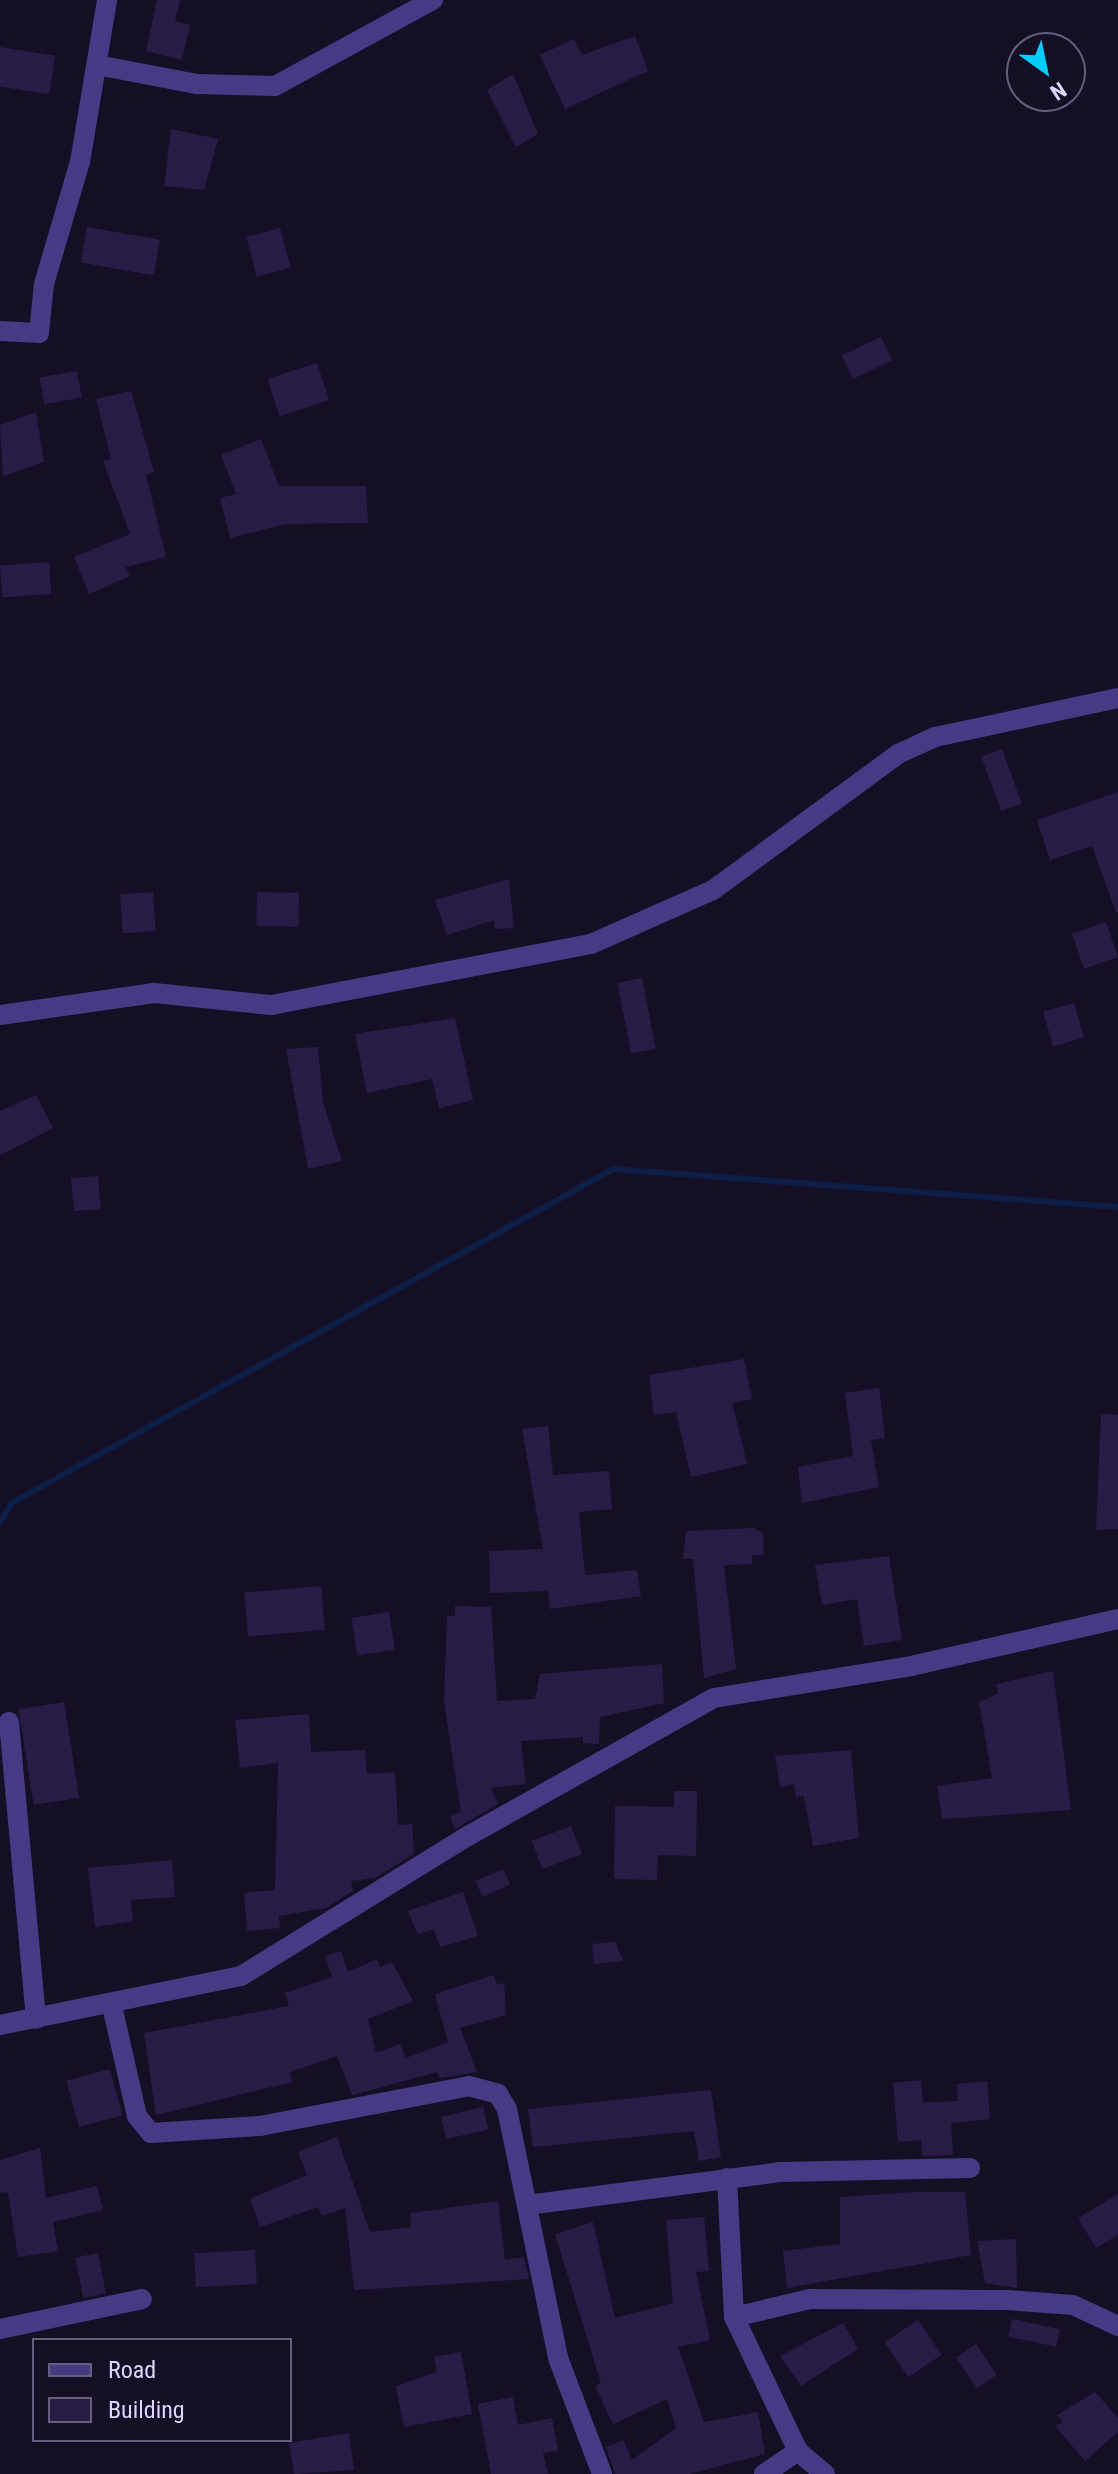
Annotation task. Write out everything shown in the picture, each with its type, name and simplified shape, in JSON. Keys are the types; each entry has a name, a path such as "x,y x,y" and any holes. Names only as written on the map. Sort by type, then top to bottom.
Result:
{"street":[{"path":"0,331 39,333 97,65 107,0"},
{"path":"97,65 197,84 275,86 433,0"},
{"path":"0,1015 154,993 271,1005 591,944 713,890 923,743 1118,698"},
{"path":"0,2025 112,2006 241,1976 270,1962 468,1836 714,1698 911,1666 1118,1619"},
{"path":"9,1722 36,2019"},
{"path":"112,2006 137,2116 151,2133 260,2126 484,2086 507,2109 558,2358 602,2474"},
{"path":"527,2205 727,2178 970,2168"},
{"path":"727,2178 734,2317 798,2451 825,2474"},
{"path":"0,2329 142,2299"},
{"path":"734,2317 810,2299 1008,2300 1073,2305 1118,2326"},
{"path":"764,2474 798,2451"}],"building":[{"path":"157,0 180,0 175,21 190,25 182,60 146,51"},
{"path":"635,36 648,71 565,109 540,55 574,39 582,55"},
{"path":"0,47 55,56 49,94 0,86"},
{"path":"513,74 538,134 516,147 487,90"},
{"path":"171,129 218,139 204,190 164,186"},
{"path":"87,227 160,240 154,275 81,262"},
{"path":"280,228 291,268 257,277 246,237"},
{"path":"881,337 892,361 853,379 842,355"},
{"path":"317,363 329,400 280,416 268,379"},
{"path":"77,371 82,398 44,404 40,378"},
{"path":"131,391 154,472 146,475 166,557 126,567 130,576 89,594 74,557 130,534 103,461 111,459 96,399"},
{"path":"36,412 44,462 3,476 0,425"},
{"path":"261,439 279,486 366,486 368,523 287,524 230,538 220,498 236,494 221,455"},
{"path":"49,562 51,594 2,597 0,565"},
{"path":"1002,749 1022,804 1001,811 981,757"},
{"path":"1118,792 1116,912 1092,846 1050,860 1037,820"},
{"path":"509,879 514,928 495,929 494,920 447,935 435,900"},
{"path":"153,892 156,931 123,933 120,894"},
{"path":"257,892 299,893 298,927 256,926"},
{"path":"1106,922 1118,957 1084,969 1072,934"},
{"path":"642,978 656,1049 631,1053 617,983"},
{"path":"1074,1003 1084,1038 1053,1046 1043,1012"},
{"path":"455,1018 473,1100 439,1108 432,1079 367,1093 355,1034"},
{"path":"318,1047 323,1102 342,1161 308,1169 286,1049"},
{"path":"36,1095 53,1128 0,1155 0,1111"},
{"path":"98,1176 101,1209 74,1211 71,1178"},
{"path":"744,1359 752,1399 732,1403 747,1464 691,1477 676,1412 654,1415 649,1375"},
{"path":"879,1388 885,1438 871,1440 879,1487 802,1503 798,1467 853,1456 845,1393"},
{"path":"1101,1414 1118,1415 1118,1529 1096,1530"},
{"path":"548,1426 553,1475 609,1471 612,1509 579,1512 585,1575 637,1570 641,1596 550,1609 548,1591 490,1593 489,1551 543,1549 522,1429"},
{"path":"753,1528 763,1533 764,1555 752,1555 752,1564 724,1565 736,1669 704,1678 693,1559 683,1559 686,1531"},
{"path":"889,1556 902,1640 864,1646 857,1599 822,1605 815,1565"},
{"path":"321,1586 325,1630 248,1637 244,1593"},
{"path":"455,1606 491,1607 497,1701 535,1699 540,1674 662,1664 664,1703 600,1717 599,1744 583,1743 583,1737 521,1741 526,1784 491,1788 498,1804 455,1829 450,1817 461,1812 444,1702 447,1616 455,1616"},
{"path":"389,1612 395,1650 357,1655 351,1618"},
{"path":"1053,1671 1071,1810 942,1819 937,1786 992,1778 979,1702 998,1694 996,1684"},
{"path":"64,1702 79,1798 34,1805 19,1709"},
{"path":"309,1714 311,1752 365,1750 367,1774 395,1772 398,1825 412,1824 414,1854 375,1878 351,1881 353,1891 326,1908 279,1916 280,1928 247,1931 244,1893 275,1890 278,1763 240,1768 235,1720"},
{"path":"851,1750 859,1838 813,1846 804,1796 796,1797 794,1784 780,1787 775,1756"},
{"path":"674,1791 697,1791 696,1856 658,1855 657,1880 614,1879 615,1806 674,1807"},
{"path":"571,1826 582,1854 543,1869 532,1841"},
{"path":"172,1860 175,1897 131,1900 133,1921 95,1927 88,1868"},
{"path":"503,1869 510,1885 483,1897 476,1881"},
{"path":"463,1892 478,1936 440,1947 434,1929 418,1935 408,1911"},
{"path":"615,1942 623,1961 594,1964 592,1944"},
{"path":"341,1951 348,1972 377,1959 380,1967 392,1962 413,2001 368,2019 376,2053 400,2044 406,2058 448,2042 435,1994 494,1975 497,1985 504,1983 506,2015 460,2028 477,2072 440,2078 437,2072 352,2095 337,2056 290,2072 292,2082 156,2115 144,2033 289,2006 285,1993 332,1977 325,1956"},
{"path":"110,2069 122,2115 79,2127 67,2081"},
{"path":"921,2080 923,2103 958,2101 957,2084 987,2081 990,2119 951,2123 953,2155 922,2156 921,2140 898,2142 893,2083"},
{"path":"711,2090 721,2157 699,2161 694,2131 533,2147 528,2109"},
{"path":"483,2107 488,2129 446,2139 441,2117"},
{"path":"337,2137 370,2232 411,2227 410,2213 498,2201 505,2260 524,2257 529,2279 354,2290 345,2208 322,2216 318,2207 260,2227 250,2199 307,2175 298,2152"},
{"path":"40,2148 46,2198 97,2186 103,2210 53,2222 58,2251 18,2257 8,2192 0,2193 0,2160"},
{"path":"965,2192 971,2255 787,2288 783,2251 840,2244 840,2197"},
{"path":"1118,2194 1118,2235 1096,2248 1078,2218"},
{"path":"704,2217 709,2271 696,2272 710,2340 678,2347 704,2422 758,2412 765,2454 689,2474 615,2474 606,2447 623,2440 632,2460 676,2428 667,2399 613,2424 595,2386 601,2383 555,2234 593,2222 615,2318 673,2303 666,2220"},
{"path":"1016,2239 1017,2288 985,2283 977,2241"},
{"path":"255,2250 257,2284 196,2287 194,2253"},
{"path":"98,2253 106,2293 83,2298 75,2257"},
{"path":"1012,2319 1060,2329 1056,2347 1008,2337"},
{"path":"918,2320 941,2355 908,2377 885,2342"},
{"path":"843,2323 858,2349 801,2386 780,2356"},
{"path":"976,2344 997,2375 977,2388 956,2357"},
{"path":"461,2352 472,2414 404,2427 396,2386 437,2372 434,2357"},
{"path":"1095,2392 1118,2418 1118,2432 1085,2461 1056,2427 1063,2421 1057,2415"},
{"path":"513,2397 518,2425 552,2418 558,2450 543,2453 548,2474 491,2474 478,2404"},
{"path":"349,2433 354,2470 294,2474 289,2443"}],"waterway":[{"path":"0,1522 12,1503 613,1169 1118,1207"}]}
